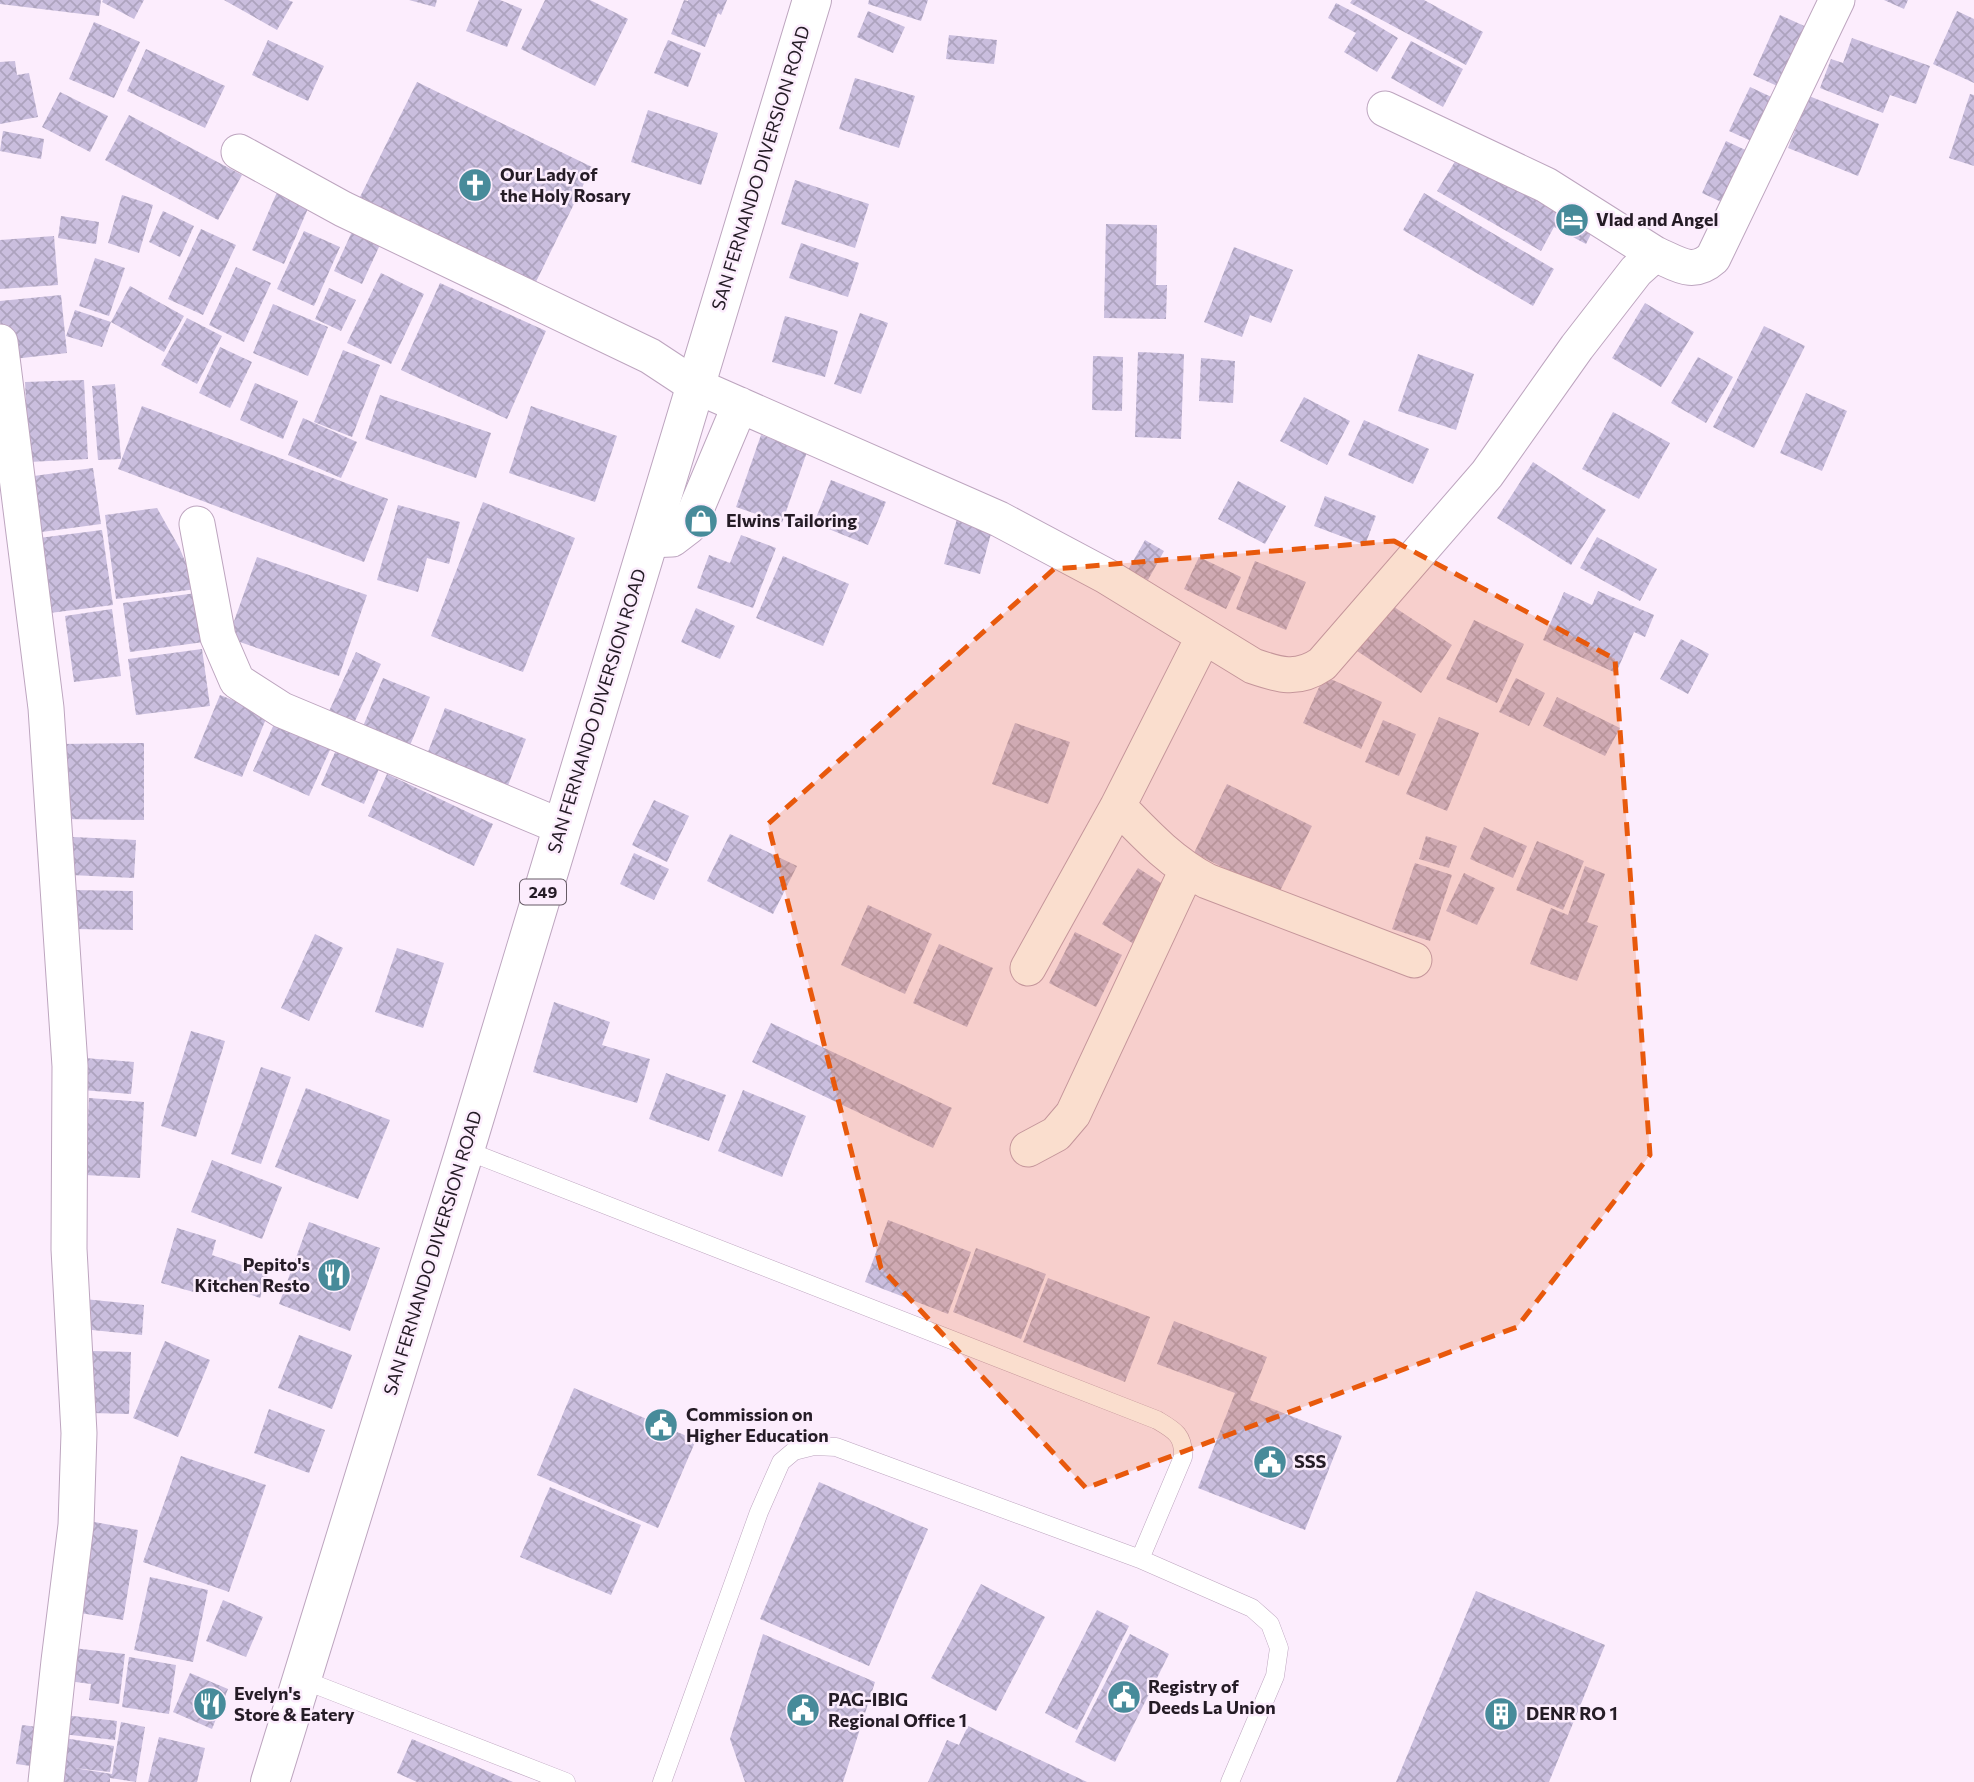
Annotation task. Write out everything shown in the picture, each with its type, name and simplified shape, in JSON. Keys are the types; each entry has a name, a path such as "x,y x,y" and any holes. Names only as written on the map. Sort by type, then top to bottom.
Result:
{"highway":[{"name":"SAN FERNANDO DIVERSION ROAD","path":"270,1782 465,1150 812,0"}],"street":[{"path":"1385,109 1546,185 1655,254 1696,269 1713,258 1837,0"},
{"path":"239,152 343,209 650,356 694,385 999,519 1106,576 1253,666 1276,674 1295,675 1310,672 1322,664 1487,474 1586,336 1636,271 1655,254"},
{"path":"0,342 46,708 70,1066 69,1249 79,1433 77,1512 46,1782"},
{"path":"648,540 672,539 689,526 740,405"},
{"path":"197,524 218,637 237,681 282,710 562,828"},
{"path":"1028,968 1118,806 1204,636"},
{"path":"1118,806 1168,856 1207,881 1414,960"},
{"path":"1028,1149 1056,1134 1073,1114 1187,870"}],"lane":[{"path":"465,1150 1144,1415 1168,1427 1177,1433 1183,1445 1183,1457 1140,1559"},
{"path":"662,1782 759,1513 781,1462 794,1451 814,1446 836,1447 1140,1559 1252,1608 1270,1624 1279,1648 1275,1676 1230,1782"},
{"path":"301,1679 566,1782"}],"highlighted area":[{"path":"1394,541 1615,659 1650,1155 1517,1327 1086,1488 881,1268 768,824 1054,569"}],"building":[{"path":"0,0 101,0 99,16 0,4"},
{"path":"144,0 134,19 102,2"},
{"path":"224,0 288,0 293,2 277,30"},
{"path":"409,0 437,0 435,7"},
{"path":"479,0 500,0 522,9 507,47 466,31"},
{"path":"545,0 590,0 628,19 595,86 521,49"},
{"path":"684,0 727,0 721,15 718,13 705,47 671,34"},
{"path":"869,0 928,0 921,21 868,4"},
{"path":"1352,0 1424,0 1483,32 1466,65 1350,3"},
{"path":"1884,0 1908,0 1904,9"},
{"path":"1336,3 1398,38 1377,72 1344,52 1356,33 1328,18"},
{"path":"868,11 905,27 893,53 857,37"},
{"path":"1957,11 1974,19 1974,83 1933,64"},
{"path":"1780,15 1811,29 1784,89 1753,75"},
{"path":"94,22 140,42 114,98 69,79"},
{"path":"949,35 997,40 994,64 946,59"},
{"path":"1852,38 1930,66 1916,104 1890,95 1883,113 1820,88 1831,59 1843,63"},
{"path":"268,40 324,66 308,101 252,75"},
{"path":"668,40 701,53 688,87 654,73"},
{"path":"1411,41 1463,69 1443,107 1391,78"},
{"path":"146,49 225,86 205,128 127,91"},
{"path":"15,61 17,75 29,73 38,117 0,124 0,62"},
{"path":"855,78 915,96 899,148 839,129"},
{"name":"Our Lady of the Holy Rosary","path":"417,82 592,167 533,288 357,203"},
{"path":"1750,87 1780,101 1760,145 1729,131"},
{"path":"60,92 108,116 90,152 42,127"},
{"path":"1970,94 1974,95 1974,166 1949,158"},
{"path":"1809,96 1879,124 1858,176 1788,148"},
{"path":"648,110 718,133 701,185 631,162"},
{"path":"129,115 242,175 218,220 105,160"},
{"path":"3,131 44,139 41,159 0,151"},
{"path":"1726,141 1754,154 1730,206 1702,193"},
{"path":"1462,150 1596,224 1586,244 1554,227 1541,251 1437,191"},
{"path":"795,180 869,204 855,248 781,224"},
{"path":"281,183 313,197 284,264 252,250"},
{"path":"1424,193 1554,269 1533,306 1403,230"},
{"path":"122,195 153,205 139,253 108,243"},
{"path":"163,211 194,226 180,257 149,242"},
{"path":"61,216 99,222 96,244 58,238"},
{"path":"356,223 384,236 362,284 334,271"},
{"path":"1106,224 1157,225 1156,285 1167,285 1166,319 1104,318"},
{"path":"201,229 236,245 203,315 168,299"},
{"path":"304,231 340,247 314,306 277,289"},
{"path":"54,236 58,285 0,289 0,240"},
{"path":"801,243 859,263 848,297 789,278"},
{"path":"1234,247 1293,270 1271,323 1250,315 1242,337 1204,322"},
{"path":"95,258 125,268 109,316 79,306"},
{"path":"236,267 271,283 244,342 209,325"},
{"path":"381,273 424,294 391,364 347,343"},
{"path":"440,283 546,331 507,419 401,370"},
{"path":"130,286 184,316 164,352 111,322"},
{"path":"329,288 356,300 341,331 315,319"},
{"path":"61,295 67,353 4,360 0,301"},
{"path":"1645,303 1694,332 1661,387 1612,358"},
{"path":"273,304 328,327 308,376 253,353"},
{"path":"75,310 111,322 102,347 66,336"},
{"path":"860,313 888,323 861,394 834,384"},
{"path":"785,316 838,331 825,377 772,362"},
{"path":"187,318 222,336 197,384 161,365"},
{"path":"1764,326 1805,346 1754,448 1713,427"},
{"path":"220,347 252,362 230,408 199,393"},
{"path":"343,350 380,365 352,437 314,422"},
{"path":"1138,352 1184,354 1181,439 1135,437"},
{"path":"1418,354 1474,374 1456,430 1398,411"},
{"path":"1093,356 1123,357 1122,411 1092,410"},
{"path":"1698,357 1733,377 1706,423 1671,403"},
{"path":"1201,358 1235,361 1233,403 1199,401"},
{"path":"84,380 88,459 29,462 25,382"},
{"path":"255,383 298,401 283,439 240,420"},
{"path":"115,384 121,459 98,460 92,386"},
{"path":"1806,393 1847,411 1822,471 1780,453"},
{"path":"380,395 491,433 476,478 365,439"},
{"path":"1304,397 1350,421 1327,465 1280,441"},
{"path":"142,406 388,499 364,562 118,469"},
{"path":"531,406 617,436 595,502 509,473"},
{"path":"1613,412 1670,443 1639,499 1582,469"},
{"path":"303,418 357,442 341,478 288,455"},
{"path":"1364,420 1429,449 1413,484 1348,455"},
{"path":"761,435 807,452 782,523 736,507"},
{"path":"1533,462 1606,510 1571,565 1497,518"},
{"path":"93,468 101,524 27,534 19,478"},
{"path":"831,480 886,502 868,545 814,523"},
{"path":"1238,481 1286,506 1265,544 1218,519"},
{"path":"1325,496 1376,516 1365,545 1314,526"},
{"path":"483,502 575,538 523,672 431,636"},
{"path":"398,505 460,522 449,564 427,558 418,592 377,580"},
{"path":"157,508 179,547 197,589 116,599 105,515"},
{"path":"957,519 992,530 980,574 944,564"},
{"path":"102,530 113,605 42,614 31,539"},
{"path":"741,535 776,548 753,608 697,588 709,555 730,563"},
{"path":"1597,537 1657,569 1640,601 1580,568"},
{"path":"1145,540 1164,551 1148,580 1128,570"},
{"path":"783,556 849,584 823,646 756,618"},
{"path":"257,557 367,595 339,676 228,638"},
{"path":"1199,557 1241,577 1226,609 1184,589"},
{"path":"1255,561 1306,582 1286,630 1236,609"},
{"path":"1598,591 1654,615 1645,637 1634,632 1616,673 1543,640 1564,592 1592,605"},
{"path":"196,593 204,642 130,652 123,603"},
{"path":"1388,603 1452,645 1421,693 1357,651"},
{"path":"696,608 735,626 720,659 681,642"},
{"path":"112,609 121,676 74,682 65,616"},
{"path":"1474,620 1524,644 1497,703 1446,679"},
{"path":"1681,639 1709,654 1688,694 1660,679"},
{"path":"202,649 210,706 136,715 128,659"},
{"path":"356,652 381,664 350,732 325,720"},
{"path":"1324,676 1382,702 1361,749 1303,723"},
{"path":"383,678 430,697 406,755 359,736"},
{"path":"1516,678 1545,693 1529,726 1499,712"},
{"path":"220,695 268,714 242,777 194,758"},
{"path":"1557,697 1620,728 1605,756 1543,726"},
{"path":"445,708 526,739 507,788 426,757"},
{"path":"278,715 334,741 309,796 253,771"},
{"path":"1439,717 1479,733 1447,811 1406,794"},
{"path":"1383,720 1416,734 1399,776 1365,762"},
{"path":"1015,723 1070,742 1048,804 992,784"},
{"path":"144,743 144,820 59,819 59,744"},
{"path":"336,750 379,769 364,804 321,785"},
{"path":"387,774 493,824 474,866 368,816"},
{"path":"1227,784 1312,826 1278,895 1194,853"},
{"path":"654,800 689,816 667,862 632,845"},
{"path":"1484,827 1527,846 1513,878 1470,859"},
{"path":"730,834 797,866 773,914 707,881"},
{"path":"1426,836 1457,846 1449,868 1419,859"},
{"path":"73,837 136,840 134,878 71,875"},
{"path":"1537,841 1584,861 1563,910 1516,890"},
{"path":"634,853 669,869 654,900 620,884"},
{"path":"1415,863 1452,875 1430,941 1392,929"},
{"path":"1585,866 1605,874 1587,922 1598,926 1577,981 1530,964 1551,908 1568,915"},
{"path":"1138,868 1172,890 1137,946 1102,924"},
{"path":"1464,873 1495,888 1477,925 1446,911"},
{"path":"72,890 133,891 133,930 72,929"},
{"path":"868,905 932,934 905,994 841,965"},
{"path":"1075,932 1122,955 1096,1007 1049,983"},
{"path":"315,934 343,948 309,1021 281,1008"},
{"path":"939,944 993,968 967,1027 913,1003"},
{"path":"397,948 444,963 423,1028 375,1012"},
{"path":"554,1002 610,1022 602,1045 650,1059 637,1103 533,1072"},
{"path":"771,1023 952,1108 933,1148 752,1062"},
{"path":"191,1031 225,1041 196,1137 161,1126"},
{"path":"85,1058 134,1062 131,1094 82,1090"},
{"path":"261,1067 291,1077 261,1164 231,1154"},
{"path":"666,1073 726,1095 709,1141 649,1119"},
{"path":"306,1088 390,1120 358,1199 275,1167"},
{"path":"743,1090 806,1116 782,1177 718,1151"},
{"path":"89,1098 144,1102 140,1178 85,1175"},
{"path":"212,1160 282,1187 262,1239 191,1212"},
{"path":"888,1220 971,1252 948,1314 865,1282"},
{"path":"309,1222 380,1248 350,1331 279,1304"},
{"path":"177,1228 216,1240 212,1255 268,1274 260,1298 206,1279 201,1294 161,1283"},
{"path":"976,1248 1046,1274 1021,1339 953,1312"},
{"path":"1048,1278 1150,1317 1125,1382 1023,1342"},
{"path":"84,1299 144,1305 142,1335 82,1329"},
{"name":"SSS","path":"1174,1321 1267,1357 1250,1400 1342,1436 1305,1530 1198,1488 1235,1393 1157,1364"},
{"path":"299,1335 352,1355 332,1409 278,1388"},
{"path":"165,1341 210,1360 178,1437 133,1418"},
{"path":"93,1351 131,1352 129,1414 91,1413"},
{"path":"574,1388 696,1440 658,1528 537,1475"},
{"path":"269,1409 325,1430 309,1473 254,1453"},
{"path":"181,1456 266,1485 229,1592 143,1562"},
{"path":"819,1482 928,1529 869,1666 760,1619"},
{"path":"550,1487 641,1525 611,1595 520,1557"},
{"path":"89,1521 138,1530 123,1620 74,1612"},
{"path":"150,1577 208,1590 193,1662 134,1650"},
{"path":"981,1584 1045,1617 996,1711 931,1678"},
{"name":"DENR RO 1","path":"1476,1591 1605,1645 1549,1782 1396,1782"},
{"path":"223,1600 263,1617 246,1657 206,1641"},
{"path":"1097,1610 1129,1626 1077,1730 1045,1713"},
{"name":"PAG-IBIG Regional Office 1","path":"763,1634 875,1682 843,1782 745,1782 730,1739"},
{"path":"1130,1634 1169,1654 1115,1762 1075,1742"},
{"path":"64,1647 125,1654 119,1704 89,1700 91,1684 60,1680"},
{"path":"129,1657 176,1665 169,1714 122,1707"},
{"path":"190,1673 228,1689 212,1729 173,1712"},
{"path":"64,1715 117,1721 115,1740 62,1734"},
{"path":"121,1722 145,1727 136,1782 110,1778 110,1782 59,1782 64,1738 114,1746 110,1772 74,1768 112,1774"},
{"path":"22,1725 38,1727 31,1766 16,1764"},
{"path":"968,1726 1087,1782 928,1782 947,1740 959,1745"},
{"path":"159,1737 205,1748 197,1782 148,1782"},
{"path":"412,1739 513,1782 417,1782 397,1773"}],"place":[{"name":"Our Lady of the Holy Rosary","path":"475,185"},
{"name":"Vlad and Angel","path":"1572,220"},
{"name":"Elwins Tailoring","path":"701,521"},
{"name":"Pepito's Kitchen Resto","path":"334,1275"},
{"name":"Commission on Higher Education","path":"661,1425"},
{"name":"SSS","path":"1270,1462"},
{"name":"Registry of Deeds La Union","path":"1124,1697"},
{"name":"Evelyn's Store & Eatery","path":"210,1704"},
{"name":"PAG-IBIG Regional Office 1","path":"803,1710"},
{"name":"DENR RO 1","path":"1501,1714"}]}
